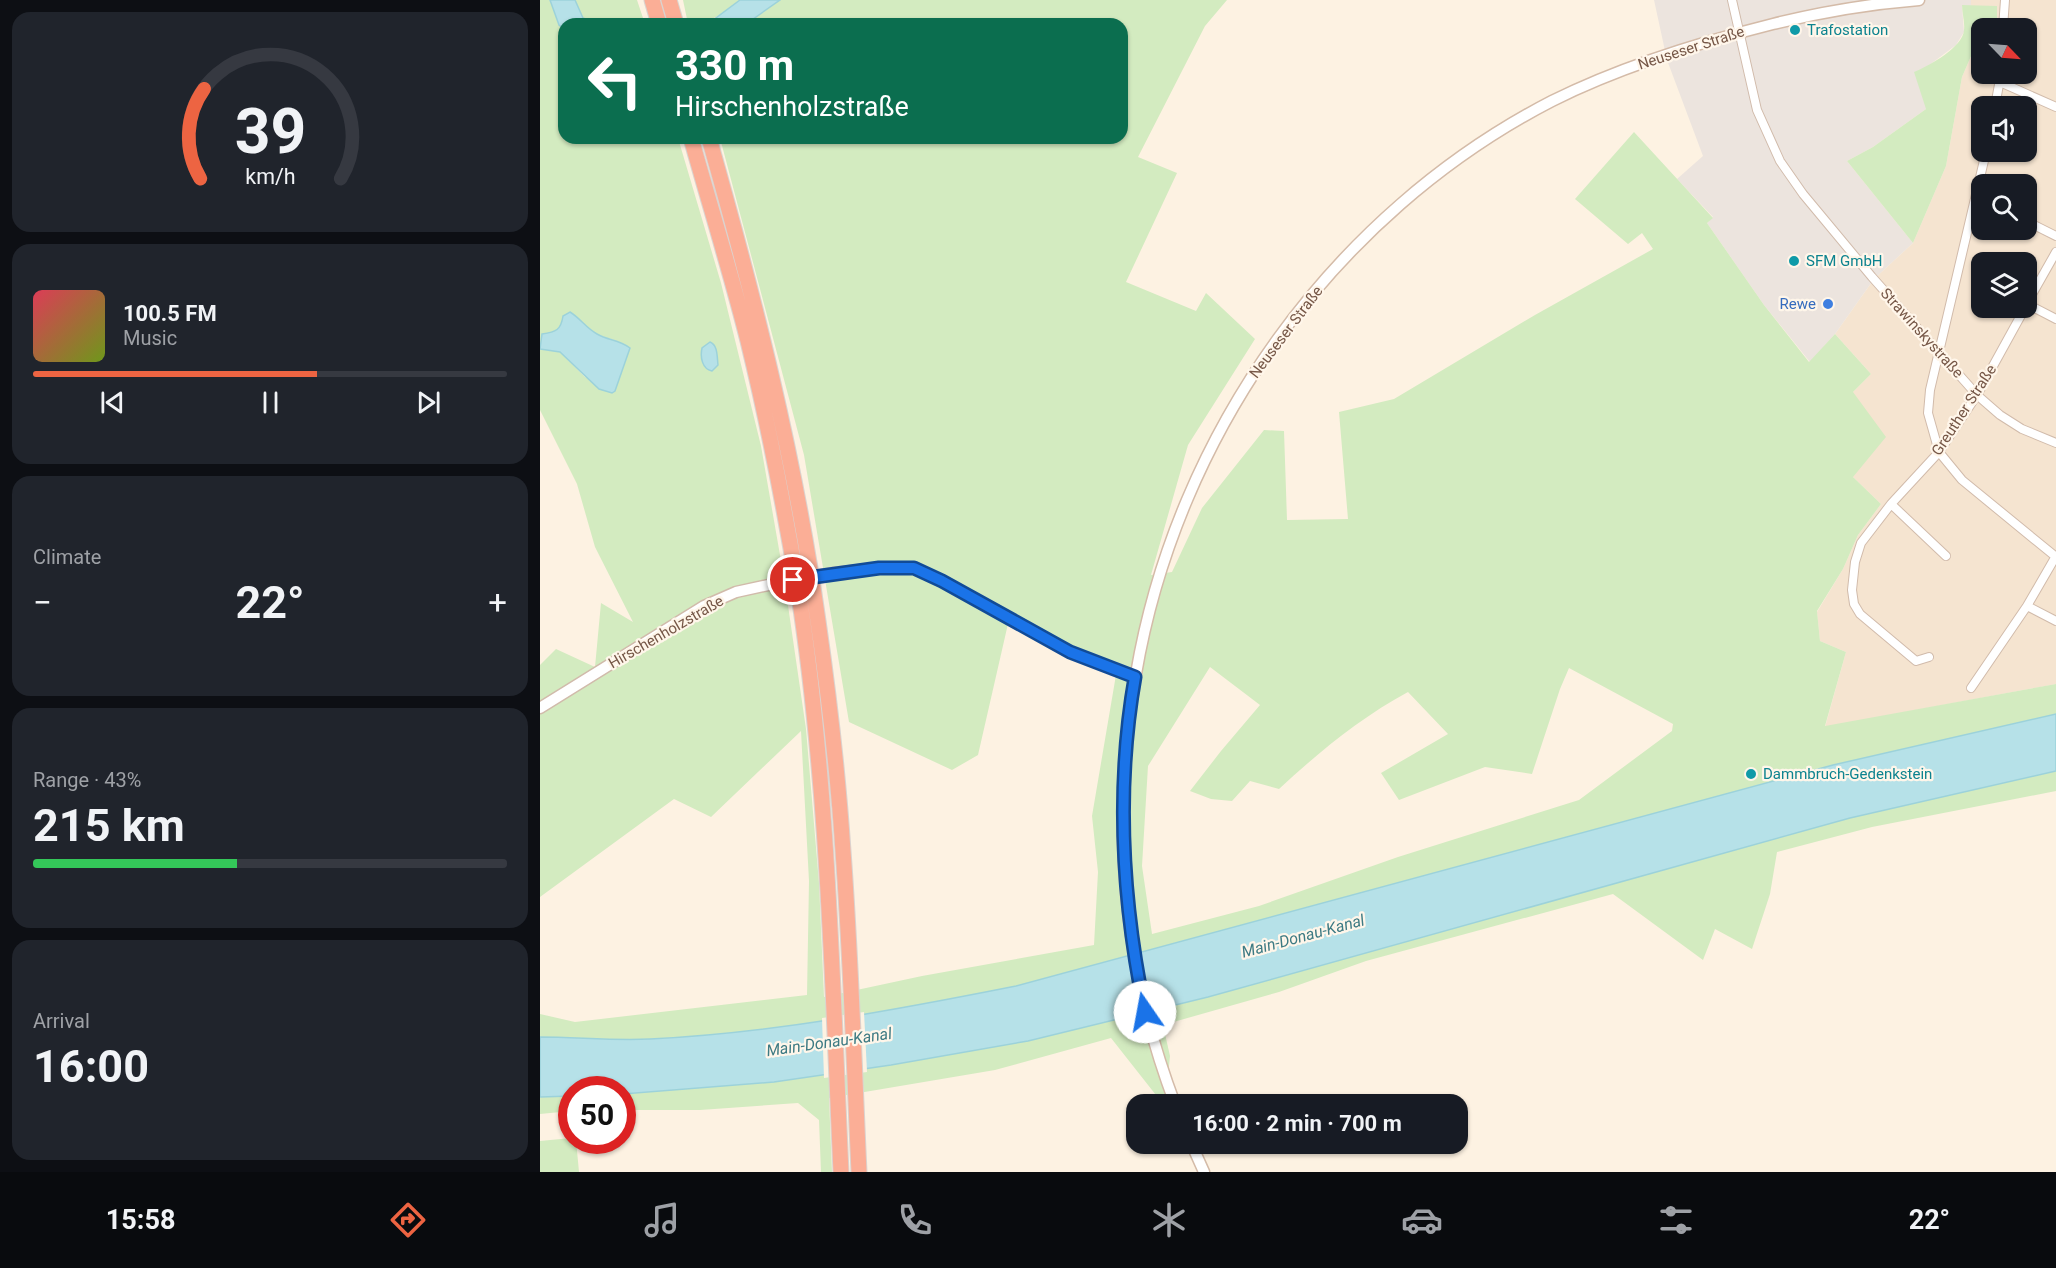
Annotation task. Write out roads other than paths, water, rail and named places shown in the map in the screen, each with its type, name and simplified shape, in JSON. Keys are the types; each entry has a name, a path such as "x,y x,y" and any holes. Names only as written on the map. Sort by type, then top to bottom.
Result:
{"highway":[{"path":"669,1 674,18"},
{"path":"653,2 657,18"},
{"path":"694,144 733,284 762,402 798,590 816,723 821,784 842,1172"},
{"path":"711,144 764,344 789,457 808,560 832,735 843,849 859,1172"}],"main road":[{"name":"Neuseser Straße","path":"1172,1094 1150,1031 1131,933 1123,864 1123,794 1127,730 1149,611 1163,561 1184,503 1236,401 1263,360 1292,320 1334,270 1389,215 1427,183 1474,149 1525,117 1568,94 1638,64 1739,32 1834,11 1919,0"},
{"name":"Hirschenholzstraße","path":"540,708 704,606 736,592 834,573 879,568 914,568 942,581 1070,652 1135,677"},
{"path":"1195,1154 1202,1171"}],"street":[{"name":"Strawinskystraße","path":"1732,0 1757,110 1780,162 1872,277 1977,395 2000,415 2022,429 2056,443"},
{"path":"2004,18 2005,0"},
{"path":"2012,84 2056,106"},
{"path":"2037,226 2056,236"},
{"path":"1971,228 1930,390 1929,413 1939,452 1962,480 2056,557 2027,606 1971,688"},
{"name":"Greuther Straße","path":"2037,286 2056,252"},
{"path":"2037,311 2056,319"},
{"name":"Greuther Straße","path":"1929,657 1916,661 1860,614 1854,604 1852,590 1858,552 1866,535 1891,504 1939,452 1977,395 2019,318"},
{"path":"1891,504 1946,556"},
{"path":"2027,606 2056,621"}],"water":[{"path":"550,0 575,0 583,18 558,18 558,22"},
{"path":"740,0 780,0 754,18 716,18"},
{"path":"570,312 597,334 630,348 615,391 612,393 599,389 560,352 540,349 542,334 557,330 563,316"},
{"path":"710,342 716,348 718,365 712,371 706,368 701,355 702,348"},
{"name":"Main-Donau-Kanal","path":"2056,714 2056,771 1850,818 1208,997 1028,1041 891,1065 774,1082 636,1093 636,1076 558,1076 558,1096 540,1097 540,1037 636,1039 742,1032 879,1012 1016,986 1833,765"}],"place":[{"name":"Trafostation","path":"1795,30"},
{"name":"SFM GmbH","path":"1794,261"},
{"name":"Rewe","path":"1828,304"},
{"name":"Dammbruch-Gedenkstein","path":"1751,774"}]}
